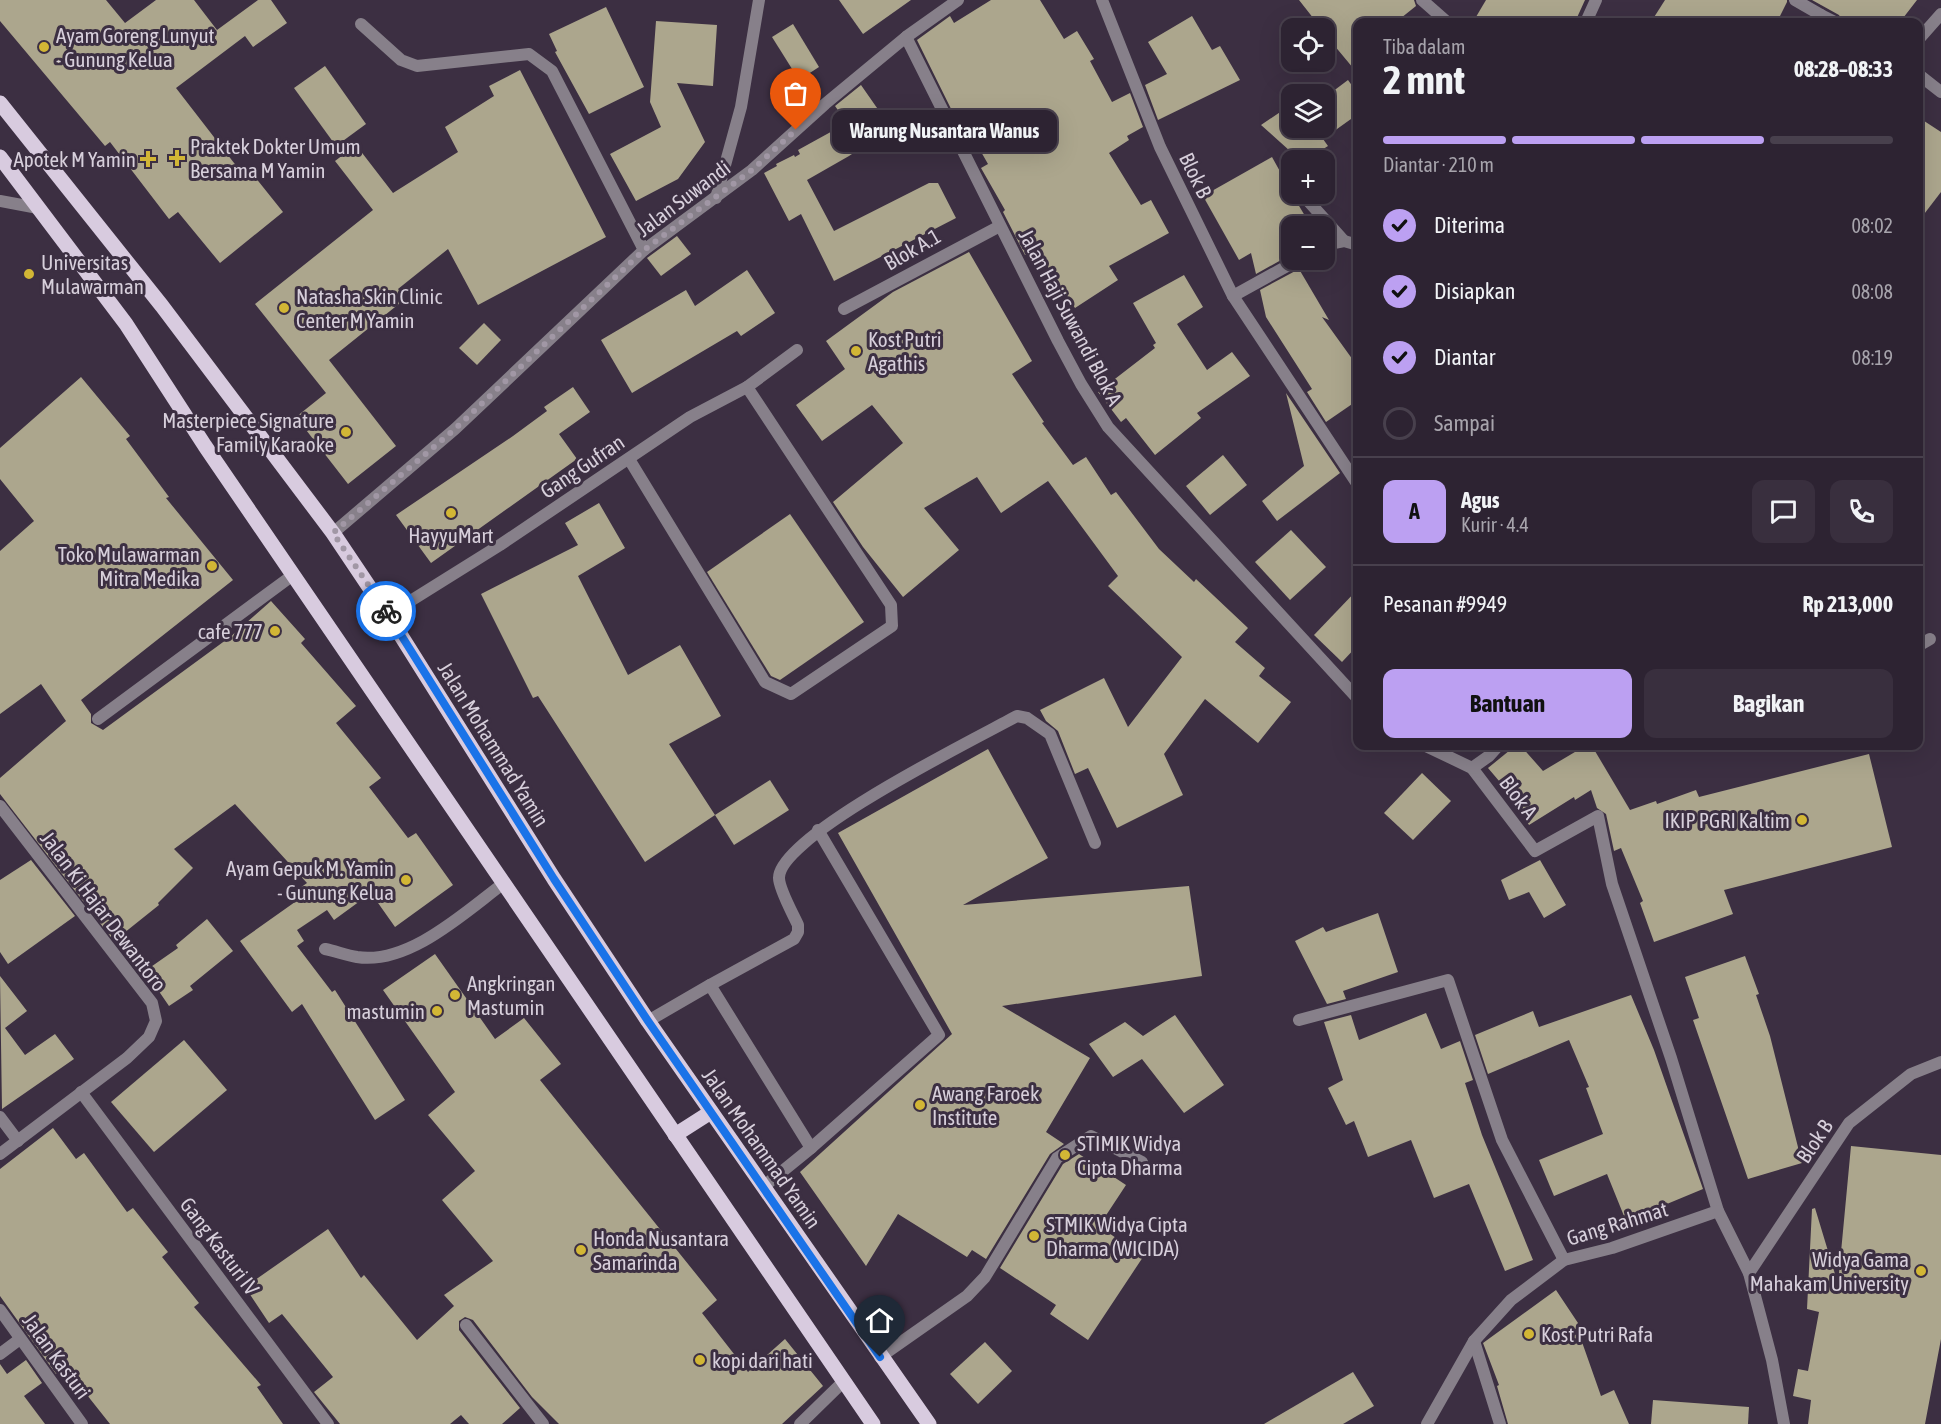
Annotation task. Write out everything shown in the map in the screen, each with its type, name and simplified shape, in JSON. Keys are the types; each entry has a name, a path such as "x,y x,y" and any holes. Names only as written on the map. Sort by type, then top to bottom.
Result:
{"main road":[{"name":"Jalan Mohammad Yamin","path":"0,103 162,306 333,533 388,615 554,879 648,1021 880,1357 929,1424"},
{"path":"0,157 126,324 205,446 873,1424"},
{"path":"675,1134 711,1112"}],"street":[{"path":"716,198 741,107 759,0"},
{"name":"Jalan Suwandi","path":"333,533 455,429 644,250 752,170 825,104 906,38 958,0"},
{"name":"Blok B","path":"1102,0 1160,147 1233,296 1353,477"},
{"path":"1422,0 1443,18"},
{"path":"1588,18 1596,0"},
{"path":"1795,0 1817,18"},
{"path":"1923,34 1941,14"},
{"path":"361,24 401,60 417,66 529,54 542,61 552,71 644,250"},
{"name":"Jalan Haji Suwandi Blok A","path":"906,38 1081,384 1108,427 1353,694"},
{"path":"1923,78 1941,92"},
{"path":"0,201 38,208"},
{"path":"1311,204 1344,241"},
{"name":"Blok A.1","path":"844,309 1000,226"},
{"path":"1335,243 1344,241 1353,244"},
{"path":"1233,296 1281,269"},
{"name":"Gang Gufran","path":"388,615 500,545 690,417 747,387 797,350"},
{"path":"629,459 765,682 791,694 892,626 893,617 891,605 747,387"},
{"path":"98,719 293,574"},
{"path":"1923,643 1930,639"},
{"path":"648,1021 794,939 798,932 798,925 779,878 784,862 818,830 869,797 1017,716 1027,718 1050,734 1095,843"},
{"path":"1434,750 1472,768 1494,750"},
{"name":"Blok A","path":"1472,768 1535,851 1598,816 1612,884 1671,1058 1718,1211"},
{"name":"Jalan Ki Hajar Dewantoro","path":"0,806 152,1003 156,1021 149,1037 127,1058 0,1154"},
{"path":"763,1187 811,1148 939,1035 818,830"},
{"path":"325,949 358,958 397,954 441,931 504,883"},
{"path":"1299,1020 1448,980 1502,1140 1564,1260"},
{"path":"710,985 811,1148"},
{"name":"Blok B","path":"1749,1273 1850,1123 1911,1074 1941,1062"},
{"name":"Gang Kasturi IV","path":"81,1092 328,1424"},
{"path":"0,1117 18,1141"},
{"path":"880,1357 967,1296 985,1277 1057,1158 1091,1136 1142,1162"},
{"path":"1718,1211 1749,1273 1772,1360 1784,1424"},
{"name":"Gang Rahmat","path":"1426,1424 1474,1341 1511,1300 1564,1260 1612,1248 1718,1211"},
{"name":"Jalan Kasturi","path":"0,1310 78,1422"},
{"path":"466,1325 543,1424"},
{"path":"0,1354 20,1339"},
{"path":"1474,1341 1500,1424"},
{"path":"800,1424 844,1381"}],"building":[{"path":"0,0 106,0 125,23 156,0 194,0 217,30 258,0 271,0 287,23 253,47 245,36 176,88 241,172 247,167 283,212 220,263 178,212 169,219 110,142 105,146 0,21"},
{"path":"839,0 911,0 863,34"},
{"path":"991,0 1040,0 1064,39 1077,31 1094,59 1090,61 1112,102 1130,93 1143,127 1127,136 1129,140 1109,153 1141,205 1151,200 1169,233 1109,266 1118,280 1075,308 1036,249 1025,255 1003,212 1005,210 981,168 988,164 964,122 959,125 917,40 950,16 954,23"},
{"path":"1299,0 1414,0 1416,6 1401,18 1353,18 1353,68 1335,46 1335,18 1313,18"},
{"path":"1486,0 1585,0 1577,18 1475,18"},
{"path":"1665,0 1787,0 1779,18 1654,18"},
{"path":"1812,0 1917,0 1903,18 1841,18"},
{"path":"606,7 644,87 589,114 555,52 557,51 549,34"},
{"path":"1192,16 1212,50 1220,46 1240,80 1158,120 1145,85 1167,74 1148,42"},
{"path":"656,21 717,25 713,86 677,83 705,142 678,179 636,201 610,154 661,127 650,102"},
{"path":"793,24 819,67 799,80 772,37"},
{"path":"325,66 366,124 336,146 294,88"},
{"path":"520,70 606,237 478,305 448,249 398,289 405,299 329,360 396,446 348,484 296,417 326,393 255,304 373,210 335,161 356,145 393,193 458,152 445,127 494,96 489,86"},
{"path":"1348,80 1353,87 1353,118 1335,130 1335,90"},
{"path":"861,85 891,128 807,180 834,231 929,183 938,183 956,218 834,281 801,214 789,221 764,173 777,166 776,164 800,154 798,150 847,123 835,106"},
{"path":"1281,111 1281,138 1324,138 1328,146 1322,150 1289,150 1261,125"},
{"path":"1923,120 1941,132 1941,192 1923,215"},
{"path":"1272,157 1281,173 1281,204 1298,204 1305,216 1281,216 1281,260 1256,274 1251,253 1239,260 1203,196"},
{"path":"677,236 691,254 661,276 647,258"},
{"path":"969,252 1032,361 1012,374 1044,422 1042,423 1073,465 1086,457 1111,495 1116,492 1159,549 1194,582 1196,579 1248,628 1235,642 1265,668 1259,676 1291,702 1258,743 1205,699 1164,754 1183,795 1117,828 1088,768 1075,774 1058,731 1046,721 1040,710 1104,678 1128,727 1182,657 1108,586 1118,576 1048,481 1001,513 977,477 924,508 959,550 903,597 863,547 833,502 903,443 872,405 822,441 796,405 845,369 826,341 893,292"},
{"path":"747,270 775,313 741,336 737,331 632,393 601,340 686,290 695,306"},
{"path":"1300,270 1329,320 1322,317 1353,360 1353,403 1326,422 1307,392 1312,389 1266,317 1260,290"},
{"path":"1184,275 1203,307 1177,324 1207,370 1232,352 1250,376 1197,413 1201,418 1155,455 1126,418 1121,422 1098,392 1155,348 1153,345 1156,343 1133,303"},
{"path":"484,323 501,340 477,365 459,348"},
{"path":"81,377 130,436 126,439 169,497 166,498 233,580 81,700 91,714 91,723 103,730 230,637 271,601 305,639 301,643 356,706 336,723 381,778 369,787 408,838 416,833 453,885 395,927 371,893 334,920 327,910 297,930 304,941 297,946 332,992 335,990 405,1100 375,1120 302,1004 292,1012 240,941 295,902 290,895 307,883 235,804 174,849 193,868 158,903 159,905 114,941 0,794 0,778 66,721 41,684 0,714 0,551 34,521 0,479 0,448"},
{"path":"573,387 590,412 559,434 577,459 431,563 396,515 513,436 547,411 544,407"},
{"path":"1286,393 1340,473 1277,521 1262,501 1304,466"},
{"path":"1223,455 1247,485 1210,515 1186,486"},
{"path":"599,503 625,548 578,576 628,675 680,645 721,716 669,744 715,815 645,862 538,696 533,698 481,594 578,545 565,523"},
{"path":"790,514 864,622 780,680 771,676 707,572"},
{"path":"1291,530 1326,567 1290,600 1255,562"},
{"path":"1353,594 1353,650 1342,662 1314,635"},
{"path":"988,749 1048,858 963,905 1189,886 1202,976 1002,1006 1090,1058 1046,1132 1064,1144 1050,1154 986,1259 972,1250 967,1257 898,1214 866,1266 800,1172 952,1034 838,833"},
{"path":"1510,750 1525,750 1543,771 1578,750 1594,750 1630,810 1656,801 1657,804 1696,790 1699,797 1869,754 1892,847 1724,890 1733,914 1654,942 1640,903 1643,901 1621,848 1614,851 1606,814 1597,808 1591,790 1575,800 1574,797 1529,825 1511,795 1488,768"},
{"path":"1422,773 1451,801 1413,840 1384,813"},
{"path":"770,780 789,810 734,845 715,815"},
{"path":"31,860 75,916 8,964 0,952 0,880"},
{"path":"1540,860 1566,905 1544,918 1529,892 1509,900 1501,880"},
{"path":"1378,913 1398,972 1343,991 1346,999 1327,1004 1295,941 1323,927 1326,932"},
{"path":"207,919 233,951 190,986 193,990 169,1006 145,971 178,948 176,945"},
{"path":"435,954 495,1039 524,1018 561,1064 540,1080 717,1300 702,1313 748,1372 785,1339 823,1386 782,1424 559,1424 532,1397 473,1320 465,1317 459,1321 459,1330 520,1408 502,1424 469,1424 461,1415 450,1424 340,1424 314,1392 333,1377 282,1314 269,1323 245,1287 328,1229 361,1278 364,1275 417,1340 454,1306 444,1295 493,1261 442,1200 475,1171 428,1115 455,1092 383,990"},
{"path":"1745,956 1759,994 1756,995 1770,1036 1802,1163 1748,1179 1693,1020 1699,1018 1685,977"},
{"path":"0,976 27,1011 5,1028 25,1055 55,1034 74,1059 2,1109"},
{"path":"1631,995 1654,1050 1703,1189 1626,1221 1607,1174 1554,1196 1539,1160 1603,1134 1586,1088 1589,1087 1569,1040 1488,1074 1475,1035 1533,1011 1539,1027"},
{"path":"1426,1013 1441,1049 1460,1041 1473,1080 1465,1083 1482,1135 1533,1260 1505,1271 1469,1184 1434,1198 1411,1140 1368,1157 1354,1121 1346,1125 1328,1088 1343,1080 1324,1022 1351,1015 1359,1040"},
{"path":"1175,1015 1224,1085 1184,1113 1142,1059 1113,1077 1089,1044 1125,1022 1143,1036"},
{"path":"184,1040 227,1090 154,1152 111,1102"},
{"path":"53,1128 76,1159 84,1153 127,1212 133,1208 168,1252 162,1257 199,1303 194,1307 261,1385 257,1387 283,1424 110,1424 87,1395 81,1400 58,1372 56,1374 0,1296 0,1169"},
{"path":"1851,1146 1941,1155 1941,1339 1925,1424 1808,1424 1811,1400 1793,1396 1798,1369 1808,1371 1819,1312 1807,1309 1812,1209 1815,1208 1838,1284"},
{"path":"1079,1154 1126,1185 1099,1226 1143,1257 1088,1340 1050,1314 1056,1305 1000,1268 1063,1164"},
{"path":"1556,1290 1578,1323 1576,1325 1601,1396 1614,1390 1629,1424 1508,1424 1497,1386 1499,1385 1483,1343"},
{"path":"985,1342 1012,1371 978,1404 950,1374"},
{"path":"26,1360 42,1383 24,1396 45,1424 0,1424 0,1364 7,1374"},
{"path":"1353,1372 1374,1406 1343,1424 1264,1424"},
{"path":"1653,1400 1749,1407 1748,1424 1651,1424"}],"way so far":[{"path":"386,611 333,533 455,429 644,250 752,170 796,130"}],"place":[{"name":"Ayam Goreng Lunyut - Gunung Kelua","path":"44,47"},
{"name":"Warung Nusantara Wanus","path":"796,130"},
{"name":"Praktek Dokter Umum Bersama M Yamin","path":"177,158"},
{"name":"Apotek M Yamin","path":"148,159"},
{"name":"Universitas Mulawarman","path":"29,274"},
{"name":"Natasha Skin Clinic Center M Yamin","path":"284,308"},
{"name":"Kost Putri Agathis","path":"856,351"},
{"name":"Masterpiece Signature Family Karaoke","path":"346,432"},
{"name":"HayyuMart","path":"451,513"},
{"name":"Toko Mulawarman Mitra Medika","path":"212,566"},
{"name":"cafe 777","path":"275,631"},
{"name":"IKIP PGRI Kaltim","path":"1802,820"},
{"name":"Ayam Gepuk M. Yamin - Gunung Kelua","path":"406,880"},
{"name":"Angkringan Mastumin","path":"455,995"},
{"name":"mastumin","path":"437,1011"},
{"name":"Awang Faroek Institute","path":"920,1105"},
{"name":"STIMIK Widya Cipta Dharma","path":"1065,1155"},
{"name":"STMIK Widya Cipta Dharma (WICIDA)","path":"1034,1236"},
{"name":"Honda Nusantara Samarinda","path":"581,1250"},
{"name":"Widya Gama Mahakam University","path":"1921,1271"},
{"name":"Kost Putri Rafa","path":"1529,1334"},
{"name":"kopi dari hati","path":"700,1360"}],"route":[{"path":"386,611 554,879 648,1021 880,1357"}]}
